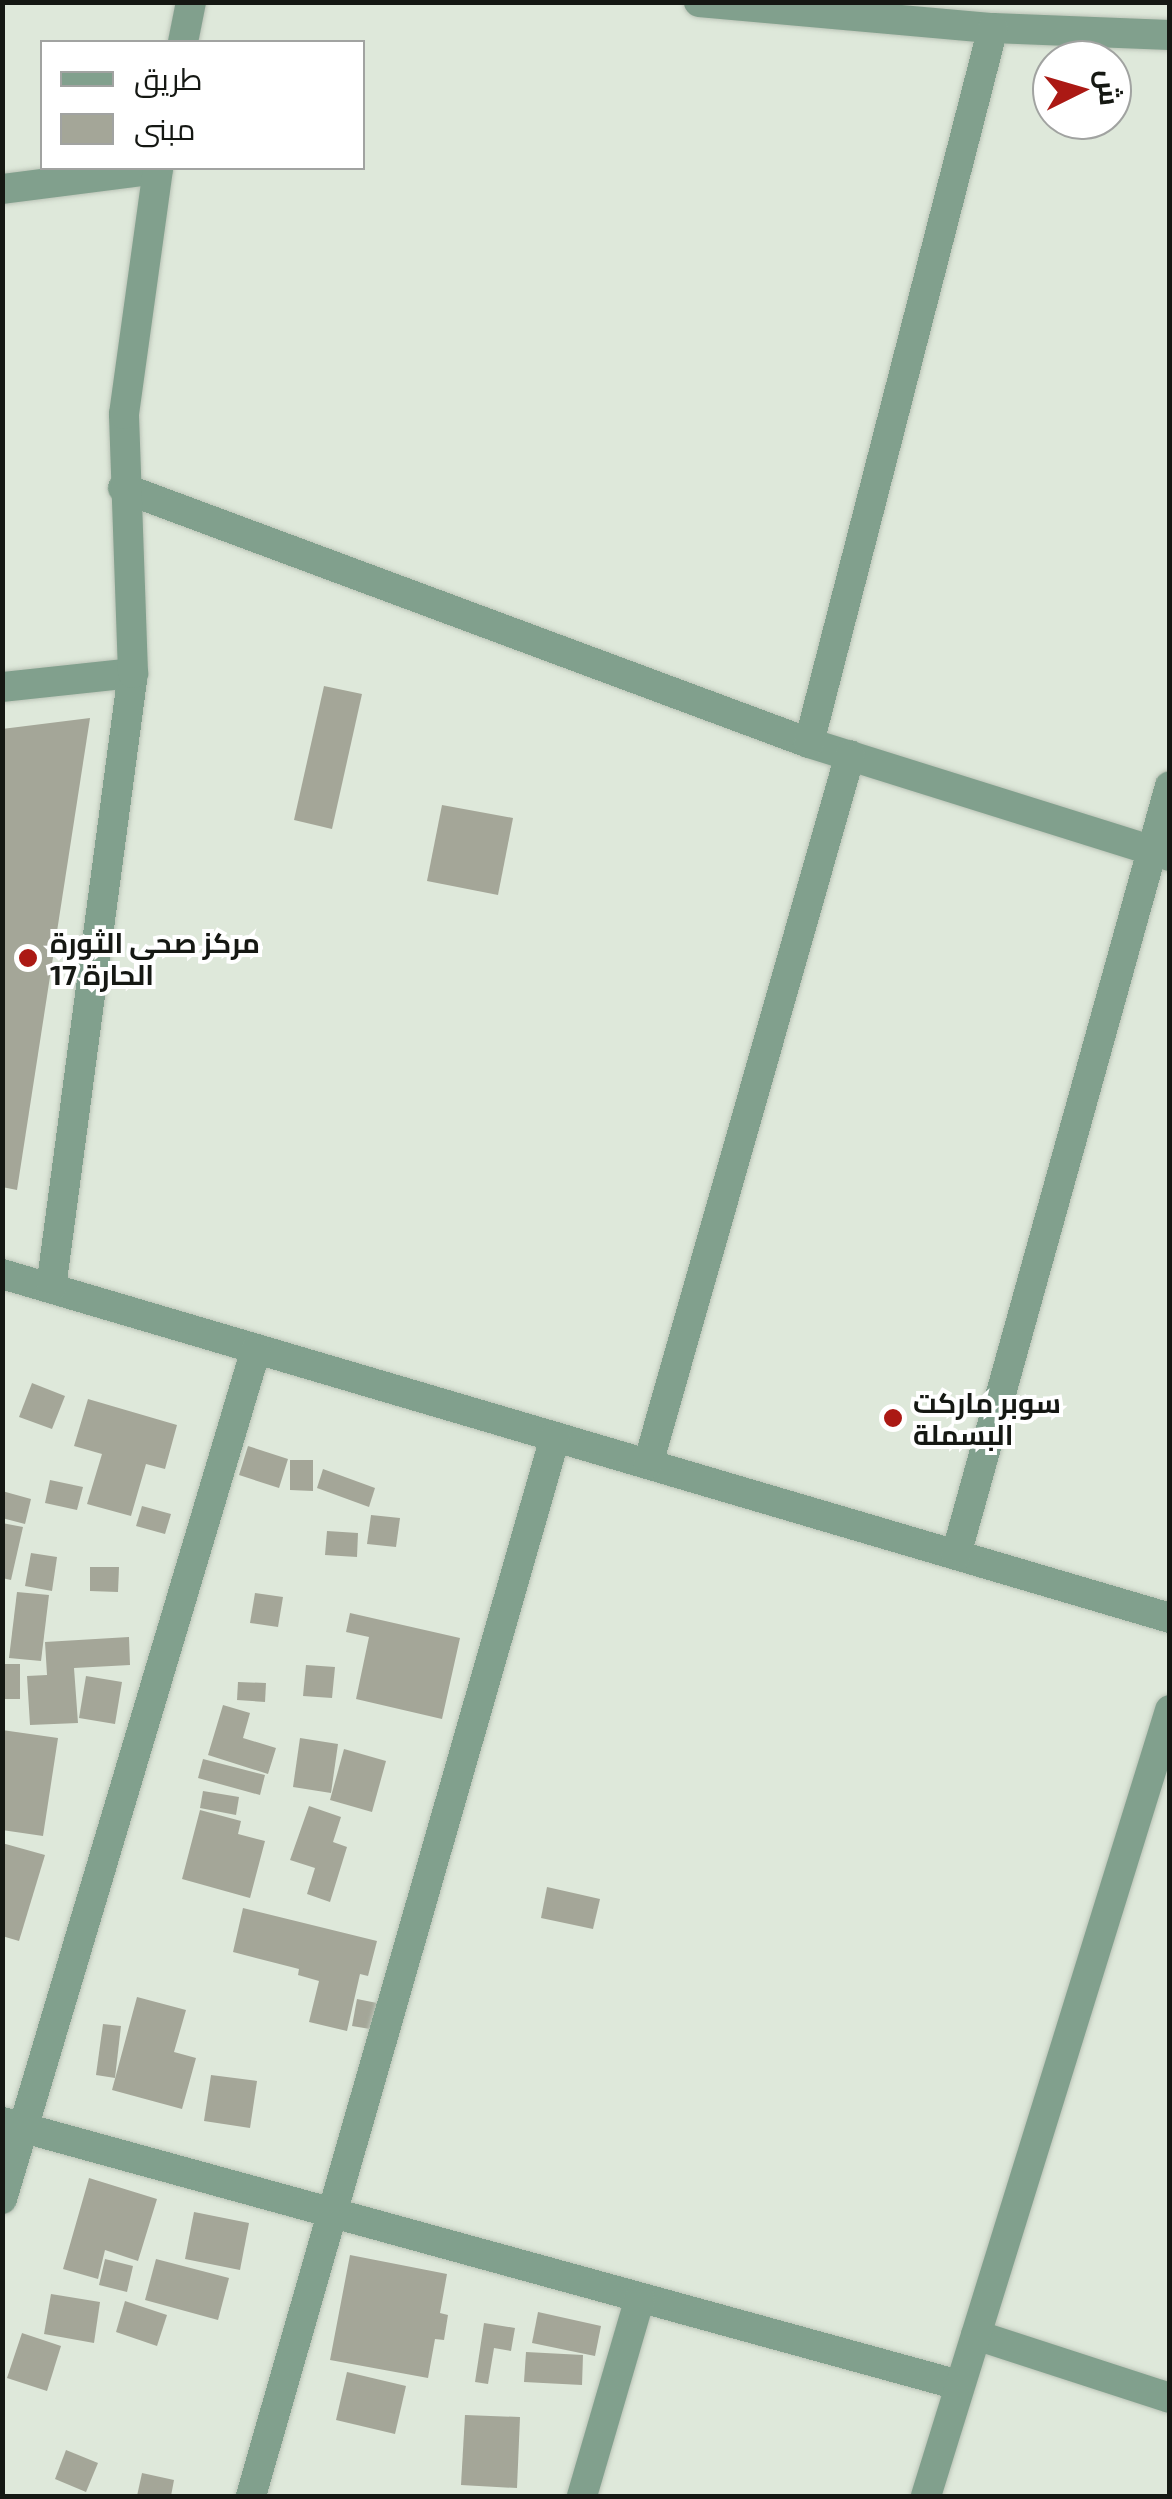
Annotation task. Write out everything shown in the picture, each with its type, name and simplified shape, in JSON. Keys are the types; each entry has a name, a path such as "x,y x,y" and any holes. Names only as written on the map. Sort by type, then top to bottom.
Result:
{"street":[{"path":"184,40 192,2"},
{"path":"699,2 993,28 1077,15 1170,36"},
{"path":"809,742 993,28"},
{"path":"2,189 143,170"},
{"path":"51,1288 133,673 122,488 126,399 158,170"},
{"path":"122,488 809,742 1160,853"},
{"path":"2,688 133,673"},
{"path":"648,1464 850,756"},
{"path":"956,1555 1160,853 1170,786"},
{"path":"2,1274 1170,1618"},
{"path":"2,2199 13,2124 256,1349"},
{"path":"252,2496 555,1436"},
{"path":"926,2496 1170,1710"},
{"path":"13,2124 959,2385"},
{"path":"582,2496 640,2298"},
{"path":"976,2335 1170,2398"}],"building":[{"path":"324,686 362,694 332,829 294,820"},
{"name":"مركز صحي الثورة الحارة 17","path":"90,718 17,1190 2,1187 2,729"},
{"path":"442,805 513,818 498,895 427,881"},
{"path":"32,1383 65,1396 52,1429 19,1417"},
{"path":"88,1399 177,1425 165,1469 146,1464 131,1516 87,1504 102,1454 74,1446"},
{"path":"248,1446 288,1459 279,1488 239,1475"},
{"path":"290,1460 313,1460 313,1491 290,1490"},
{"path":"323,1469 375,1488 369,1507 317,1488"},
{"path":"50,1480 83,1487 77,1510 45,1503"},
{"path":"2,1491 31,1499 25,1524 2,1518"},
{"path":"142,1506 171,1514 165,1534 136,1526"},
{"path":"371,1515 400,1518 396,1547 367,1544"},
{"path":"2,1523 23,1527 11,1580 2,1578"},
{"path":"327,1531 358,1533 357,1557 325,1555"},
{"path":"31,1553 57,1557 52,1591 25,1586"},
{"path":"90,1567 119,1567 118,1592 90,1591"},
{"path":"17,1592 49,1595 41,1661 9,1658"},
{"path":"255,1593 283,1597 278,1627 250,1623"},
{"path":"350,1613 460,1638 442,1719 356,1699 369,1637 346,1632"},
{"path":"129,1637 130,1665 74,1668 78,1723 30,1725 27,1676 47,1675 45,1642"},
{"path":"2,1664 20,1664 20,1699 2,1699"},
{"path":"306,1665 335,1667 332,1698 303,1696"},
{"path":"86,1676 122,1682 115,1724 79,1718"},
{"path":"238,1682 266,1683 265,1702 237,1700"},
{"path":"223,1705 250,1713 243,1738 276,1748 268,1774 208,1755"},
{"path":"2,1730 58,1738 43,1836 2,1830"},
{"path":"300,1738 338,1744 331,1793 293,1787"},
{"path":"344,1749 386,1761 372,1812 330,1800"},
{"path":"203,1759 265,1775 260,1795 198,1778"},
{"path":"203,1791 239,1797 236,1815 200,1808"},
{"path":"309,1806 341,1817 333,1842 347,1847 330,1902 307,1894 315,1868 290,1860"},
{"path":"200,1810 241,1821 238,1834 265,1841 250,1898 182,1879"},
{"path":"2,1843 45,1855 19,1941 2,1936"},
{"path":"547,1887 600,1899 593,1929 541,1918"},
{"path":"243,1908 377,1941 368,1976 360,1974 347,2031 309,2022 319,1981 298,1975 299,1969 233,1952"},
{"path":"137,1997 186,2010 174,2052 196,2058 182,2109 112,2090"},
{"path":"357,1999 382,2004 376,2030 352,2026"},
{"path":"103,2024 121,2026 115,2078 96,2075"},
{"path":"211,2075 257,2081 250,2128 204,2121"},
{"path":"89,2178 157,2199 138,2261 105,2250 98,2279 63,2269"},
{"path":"194,2212 249,2223 240,2270 185,2259"},
{"path":"350,2255 447,2274 440,2313 448,2315 444,2340 435,2339 428,2378 330,2360"},
{"path":"105,2259 133,2266 127,2292 99,2285"},
{"path":"156,2259 229,2278 218,2320 145,2300"},
{"path":"51,2294 100,2302 94,2343 44,2334"},
{"path":"125,2301 167,2315 157,2346 116,2332"},
{"path":"538,2312 601,2326 595,2356 532,2343"},
{"path":"484,2323 515,2328 511,2351 494,2348 488,2384 475,2382"},
{"path":"22,2333 61,2346 47,2391 7,2378"},
{"path":"526,2352 583,2355 582,2385 524,2382"},
{"path":"347,2372 406,2386 395,2434 336,2420"},
{"path":"465,2415 520,2417 517,2488 461,2485"},
{"path":"66,2450 98,2463 86,2492 55,2479"},
{"path":"142,2473 174,2480 171,2496 137,2496"}],"place":[{"name":"مركز صحي الثورة الحارة 17","path":"28,958"},
{"name":"سوبر ماركت البسملة","path":"893,1418"}]}
